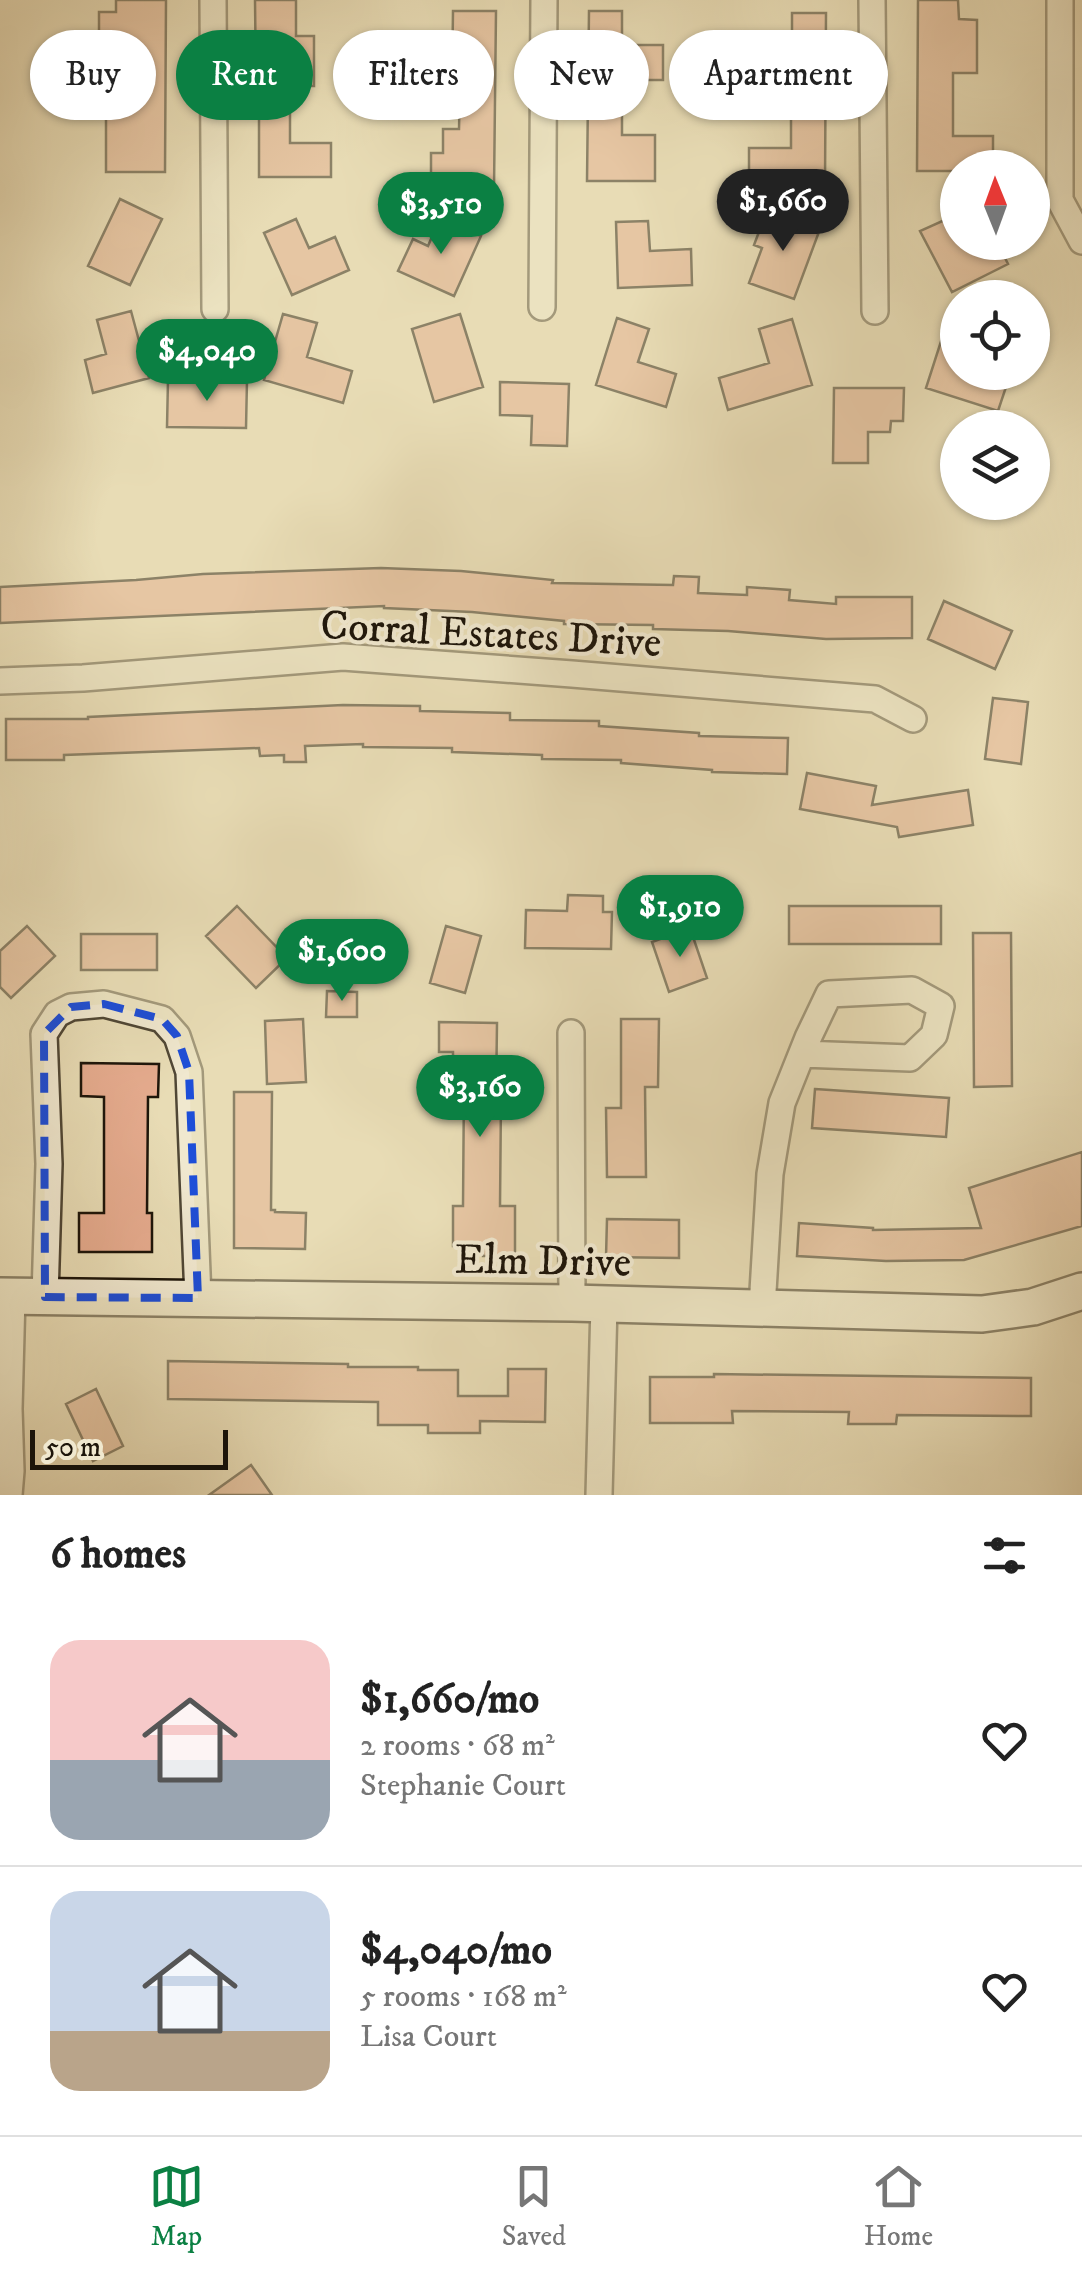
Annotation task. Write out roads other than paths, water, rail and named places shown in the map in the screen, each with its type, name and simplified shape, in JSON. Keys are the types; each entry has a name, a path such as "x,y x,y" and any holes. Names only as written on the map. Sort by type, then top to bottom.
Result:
{"street":[{"path":"214,0 215,308"},
{"path":"542,307 544,0"},
{"path":"872,0 874,311"},
{"path":"1060,0 1060,200 1082,240"},
{"name":"Corral Estates Drive","path":"0,681 343,657 875,700 913,718"},
{"path":"762,1308 770,1174 782,1103 802,1054 830,994 912,990 941,1006 934,1034 910,1058 802,1054"},
{"path":"9,1495 9,1409 19,1296 48,1164 44,1034 57,1014 71,1007 104,1004 162,1019 177,1036 188,1072 198,1298"},
{"path":"571,1032 598,1495"},
{"name":"Elm Drive","path":"19,1296 982,1314 1033,1307 1082,1291"}]}
